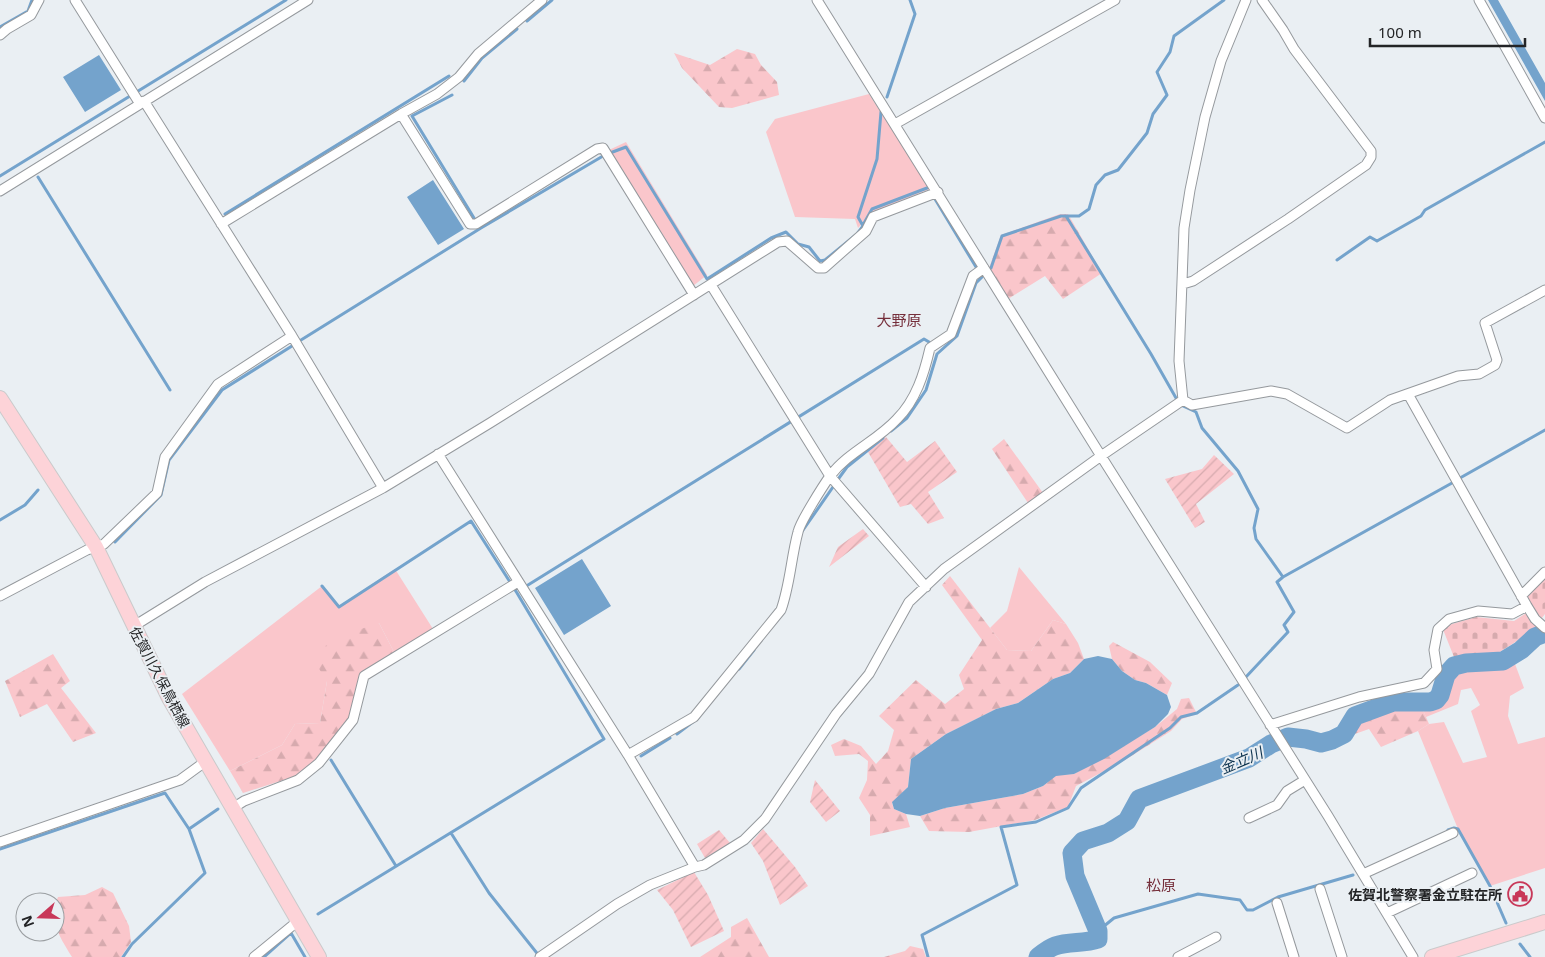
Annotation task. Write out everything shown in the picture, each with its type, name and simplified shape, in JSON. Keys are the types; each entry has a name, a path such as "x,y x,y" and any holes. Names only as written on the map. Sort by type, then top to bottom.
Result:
{"main road":[{"name":"佐賀川久保鳥栖線","path":"0,398 96,547 169,698 319,957"},
{"path":"1432,957 1545,922"}],"street":[{"path":"0,36 7,29 31,15 39,0"},
{"path":"75,0 130,88 142,103 292,336 383,488"},
{"path":"0,191 308,0"},
{"path":"221,224 437,94 459,77 478,54 542,0"},
{"path":"817,0 1305,780 1413,957"},
{"path":"895,124 1115,0"},
{"path":"1183,400 1178,361 1183,284 1184,228 1205,117 1221,62 1246,0"},
{"path":"1183,284 1193,281 1288,220 1366,165 1371,157 1370,151 1294,49 1262,0"},
{"path":"1480,0 1545,118"},
{"path":"401,114 470,224 476,224 597,149 603,148 694,295"},
{"path":"134,626 205,582 383,488 778,242 787,241 818,268 824,268 866,231 873,217 938,192"},
{"path":"628,755 694,717 781,610 786,597 798,530 830,476 842,462 896,420 910,402 924,373 930,348 950,334 973,276 984,268"},
{"path":"711,285 830,476 926,586"},
{"path":"1183,400 1192,405 1271,391 1287,394 1347,428 1390,400 1458,376 1479,374 1495,365 1497,360 1484,323 1545,290"},
{"path":"0,596 87,550 104,544 157,493 165,457 218,384 292,336"},
{"path":"1408,394 1521,596 1543,627"},
{"path":"540,957 617,904 650,885 713,861 744,840 765,819 836,714 869,674 910,602 944,569 1101,456 1183,400"},
{"path":"438,454 514,584 628,755 695,867"},
{"path":"1521,596 1545,572"},
{"path":"233,808 244,800 298,780 319,763 353,720 364,676 514,584"},
{"path":"1270,724 1359,697 1424,683 1437,669 1434,650 1438,630 1449,619 1478,611 1512,614 1527,606"},
{"path":"0,842 180,780 206,762"},
{"path":"1249,818 1277,805 1287,791 1305,780"},
{"path":"1363,874 1453,833"},
{"path":"1386,913 1472,873"},
{"path":"1320,889 1342,957"},
{"path":"1277,903 1294,957"},
{"path":"254,957 298,920"},
{"path":"1178,957 1216,937"}],"green space":[{"path":"737,49 755,54 761,65 777,82 779,95 732,108 719,107 682,68 674,53 710,65"},
{"path":"869,94 930,189 873,212 858,228 855,219 795,217 766,132 775,119"},
{"path":"626,142 707,275 693,286 609,150"},
{"path":"1060,214 1068,214 1102,273 1063,299 1045,276 1008,299 989,268 1001,235"},
{"path":"886,437 907,462 935,441 957,472 928,492 944,518 928,524 911,504 900,507 868,452"},
{"path":"1004,439 1043,493 1028,503 992,449"},
{"path":"1214,455 1234,474 1196,504 1205,522 1195,528 1165,479 1202,469"},
{"path":"863,529 869,536 829,567 838,547"},
{"path":"1019,567 1066,624 1053,620 1031,651 1007,650 990,628 1007,611"},
{"path":"395,569 433,629 394,652 379,623 327,681 320,723 295,724 282,745 230,771 182,694 322,586 339,606"},
{"path":"950,576 1007,650 1031,651 1053,620 1066,624 1078,643 1084,659 1070,673 1053,679 1018,703 996,709 946,734 911,759 908,787 892,803 894,809 906,814 910,827 870,836 870,815 859,798 867,780 868,761 859,754 835,756 831,745 844,739 861,746 876,764 888,751 894,730 879,716 916,680 945,704 964,689 959,675 982,640 942,585"},
{"path":"1545,578 1545,614 1531,632 1495,655 1454,657 1442,627 1476,617 1514,621 1531,610 1527,596"},
{"path":"379,623 394,652 360,676 351,718 318,759 296,776 243,793 230,771 282,745 295,724 320,723 327,681 314,661 331,639"},
{"path":"1113,642 1150,662 1172,683 1167,695 1146,683 1135,680 1122,671 1112,659 1109,646"},
{"path":"53,654 70,681 61,688 96,733 73,742 47,704 20,717 5,681"},
{"path":"1515,664 1524,688 1510,696 1508,716 1518,744 1545,737 1545,868 1490,886 1458,829 1418,731 1429,724 1444,722 1463,763 1487,757 1471,711 1480,705 1471,688 1461,690 1458,704 1426,717 1423,710 1437,705 1445,698 1454,674 1467,670 1491,671"},
{"path":"1189,698 1197,714 1182,719 1171,731 1125,760 1076,786 1068,807 1035,820 969,832 929,831 920,816 945,808 1023,794 1043,786 1056,775 1074,774 1155,727 1177,709 1181,699"},
{"path":"1396,708 1423,710 1429,724 1418,731 1381,747 1369,729 1349,736 1359,719"},
{"path":"815,780 840,811 826,822 810,802"},
{"path":"763,829 795,867 808,886 780,905 763,861 751,843"},
{"path":"719,830 730,843 705,858 697,844"},
{"path":"694,872 708,895 724,931 691,947 673,910 657,890"},
{"path":"102,887 113,893 129,926 131,942 121,957 72,957 63,942 65,942 65,896 85,895"},
{"path":"747,918 769,957 700,957 731,937 731,927"},
{"path":"910,946 923,949 926,957 884,957 905,951"}],"water":[{"path":"1488,0 1498,0 1545,83 1545,101"},
{"path":"99,55 121,90 85,112 63,77"},
{"path":"433,180 464,229 438,245 407,197"},
{"path":"582,559 611,606 564,635 535,588"},
{"path":"1098,656 1112,659 1122,671 1135,680 1146,683 1167,695 1171,707 1168,714 1155,727 1104,759 1074,774 1056,776 1043,786 1023,794 945,808 920,816 906,814 894,809 892,802 908,787 911,759 946,734 996,709 1018,703 1053,679 1070,673 1084,659"}],"waterway":[{"path":"0,27 28,11 32,0"},
{"path":"0,176 286,0"},
{"path":"527,21 552,0"},
{"path":"887,97 915,14 910,0"},
{"path":"991,268 1002,236 1061,216 1079,216 1089,209 1096,185 1105,175 1118,170 1147,133 1153,114 1167,95 1157,72 1170,52 1174,36 1224,0"},
{"path":"464,81 482,58 517,29"},
{"path":"225,214 449,76"},
{"path":"452,95 412,116 474,218"},
{"path":"610,153 626,147 707,279 771,238 786,232 798,244 809,247 820,261 825,260 857,234 863,226 858,217 877,159 881,112"},
{"path":"1337,260 1370,237 1377,241 1421,216 1425,210 1545,142"},
{"path":"301,340 481,228 603,156"},
{"path":"38,177 170,390"},
{"path":"863,225 872,209 927,188"},
{"path":"935,199 976,267"},
{"path":"1066,216 1176,398"},
{"path":"891,431 907,418 926,390 937,354 957,336 976,283 982,277"},
{"path":"528,585 924,339 929,342"},
{"path":"115,542 161,495 169,460 222,390 292,346"},
{"path":"1183,406 1196,412 1202,428 1238,471 1258,509 1254,528 1256,539 1283,577 1277,582 1294,612 1284,625 1288,632 1245,678"},
{"path":"1460,478 1545,430"},
{"path":"839,478 847,467 883,438"},
{"path":"1283,577 1452,483"},
{"path":"801,533 833,487"},
{"path":"0,520 25,505 38,490"},
{"path":"318,914 604,739 517,593 471,521 339,607 322,586"},
{"name":"金立川","path":"1038,957 1055,946 1098,939 1098,931 1075,876 1072,853 1083,841 1108,833 1127,821 1139,799 1249,758 1271,744 1288,737 1321,743 1344,734 1355,716 1393,702 1430,702 1436,700 1440,695 1446,675 1454,666 1466,663 1503,661 1521,650 1535,637 1545,633"},
{"path":"739,669 754,650"},
{"path":"928,957 922,935 1017,885 1001,827 1036,822 1068,808 1081,788 1170,728 1181,717 1197,713 1238,685"},
{"path":"677,734 698,718"},
{"path":"641,756 670,738"},
{"path":"331,760 396,866"},
{"path":"0,849 165,793 189,829 218,809"},
{"path":"123,957 132,944 205,873 189,829"},
{"path":"1448,830 1458,829 1490,886 1506,923"},
{"path":"451,833 489,893 540,957"},
{"path":"1098,931 1114,918 1198,894 1240,900 1247,910 1253,910 1278,897 1353,875"},
{"path":"264,957 291,933 305,957"},
{"path":"1520,944 1530,957"}],"place":[{"name":"佐賀北警察署金立駐在所","path":"1520,894"}],"district":[{"name":"大野原","path":"899,320"},
{"name":"松原","path":"1161,885"}]}
